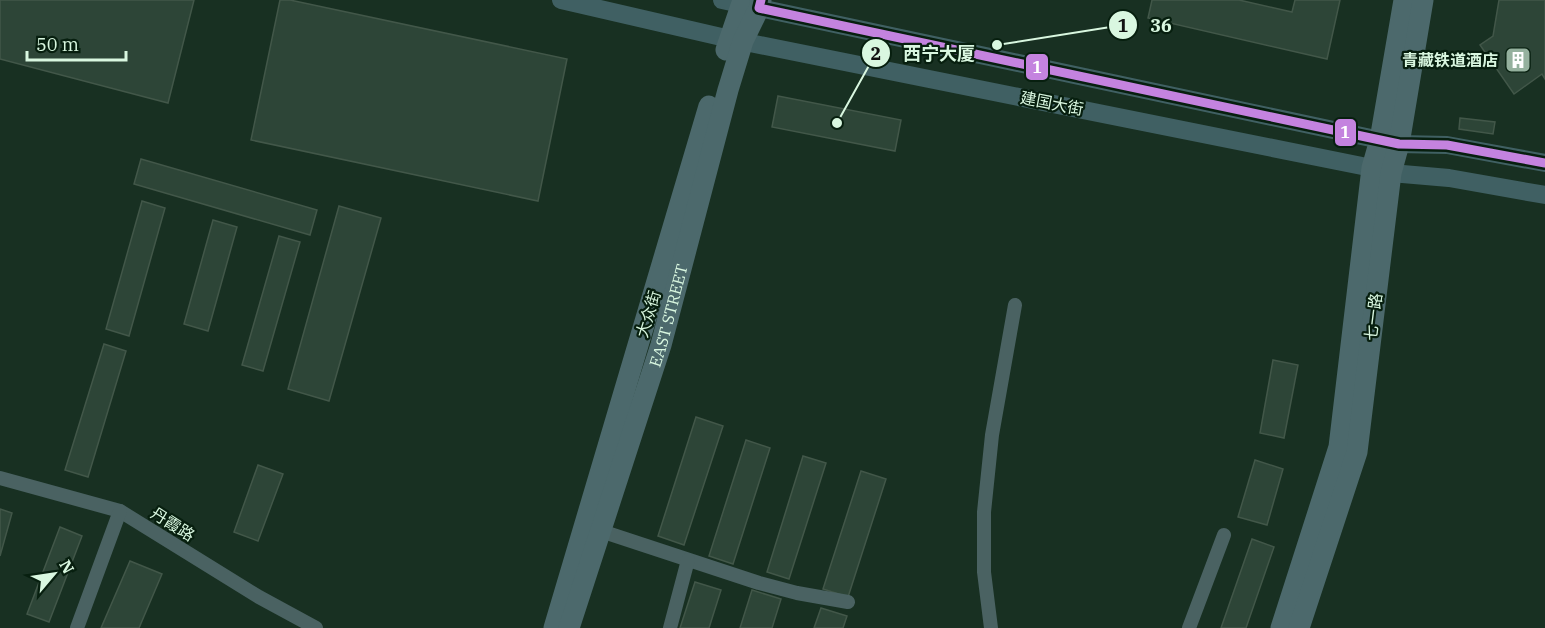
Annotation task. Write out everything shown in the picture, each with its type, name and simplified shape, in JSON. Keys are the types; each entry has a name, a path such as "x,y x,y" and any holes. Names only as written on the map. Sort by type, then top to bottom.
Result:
{"main road":[{"name":"七一路","path":"1390,142 1404,0"},
{"name":"七一路","path":"1281,628 1339,447 1381,170 1390,142 1423,0"},
{"name":"EAST STREET","path":"569,628 661,345 728,90 745,3"},
{"name":"大众街","path":"554,628 736,40"},
{"name":"七一路","path":"1299,628 1357,452 1381,170"}],"street":[{"name":"建国大街","path":"561,0 736,40 1381,170 1449,178 1545,195"},
{"name":"建国大街","path":"745,3 1390,142 1448,145 1545,162"},
{"path":"991,628 984,572 984,512 992,435 1015,305"},
{"name":"丹霞路","path":"0,478 120,511 259,597 316,628"},
{"path":"76,628 120,511"},
{"path":"601,531 759,583 797,593 848,602"},
{"path":"1189,628 1224,535"},
{"path":"670,628 688,560"}],"building":[{"path":"0,0 194,0 168,103 0,59"},
{"path":"280,0 290,0 567,59 538,201 251,140"},
{"path":"1152,0 1239,0 1292,12 1295,0 1340,0 1327,59 1148,18"},
{"name":"青藏铁道酒店","path":"1499,0 1545,0 1545,79 1542,74 1514,94 1480,45 1493,36"},
{"path":"778,96 901,120 895,151 772,127"},
{"path":"1460,118 1495,122 1493,134 1459,129"},
{"path":"141,159 317,210 310,235 134,184"},
{"path":"142,201 165,208 129,336 106,329"},
{"path":"339,206 381,218 329,401 288,389"},
{"path":"213,220 237,227 208,331 184,324"},
{"path":"279,236 300,242 263,371 242,365"},
{"path":"104,344 126,351 88,477 65,470"},
{"path":"1273,360 1298,365 1284,438 1260,433"},
{"path":"696,417 723,426 684,545 658,536"},
{"path":"746,440 770,448 733,564 709,556"},
{"path":"803,456 826,463 789,579 767,572"},
{"path":"1255,460 1283,469 1267,525 1238,517"},
{"path":"258,465 283,474 258,541 234,532"},
{"path":"861,471 886,479 848,597 823,589"},
{"path":"0,509 12,513 0,556"},
{"path":"60,527 82,536 49,622 27,614"},
{"path":"1252,539 1274,547 1246,628 1221,628"},
{"path":"130,561 162,574 139,628 101,628"},
{"path":"695,582 721,590 709,628 680,628"},
{"path":"752,590 781,599 772,628 740,628"},
{"path":"821,608 847,616 843,628 814,628"}],"transit line":[{"name":"1","path":"761,0 759,8 1399,144 1447,145 1545,163"}],"place":[{"name":"36","path":"997,45"},
{"name":"青藏铁道酒店","path":"1518,60"},
{"name":"西宁大厦","path":"837,123"}]}
